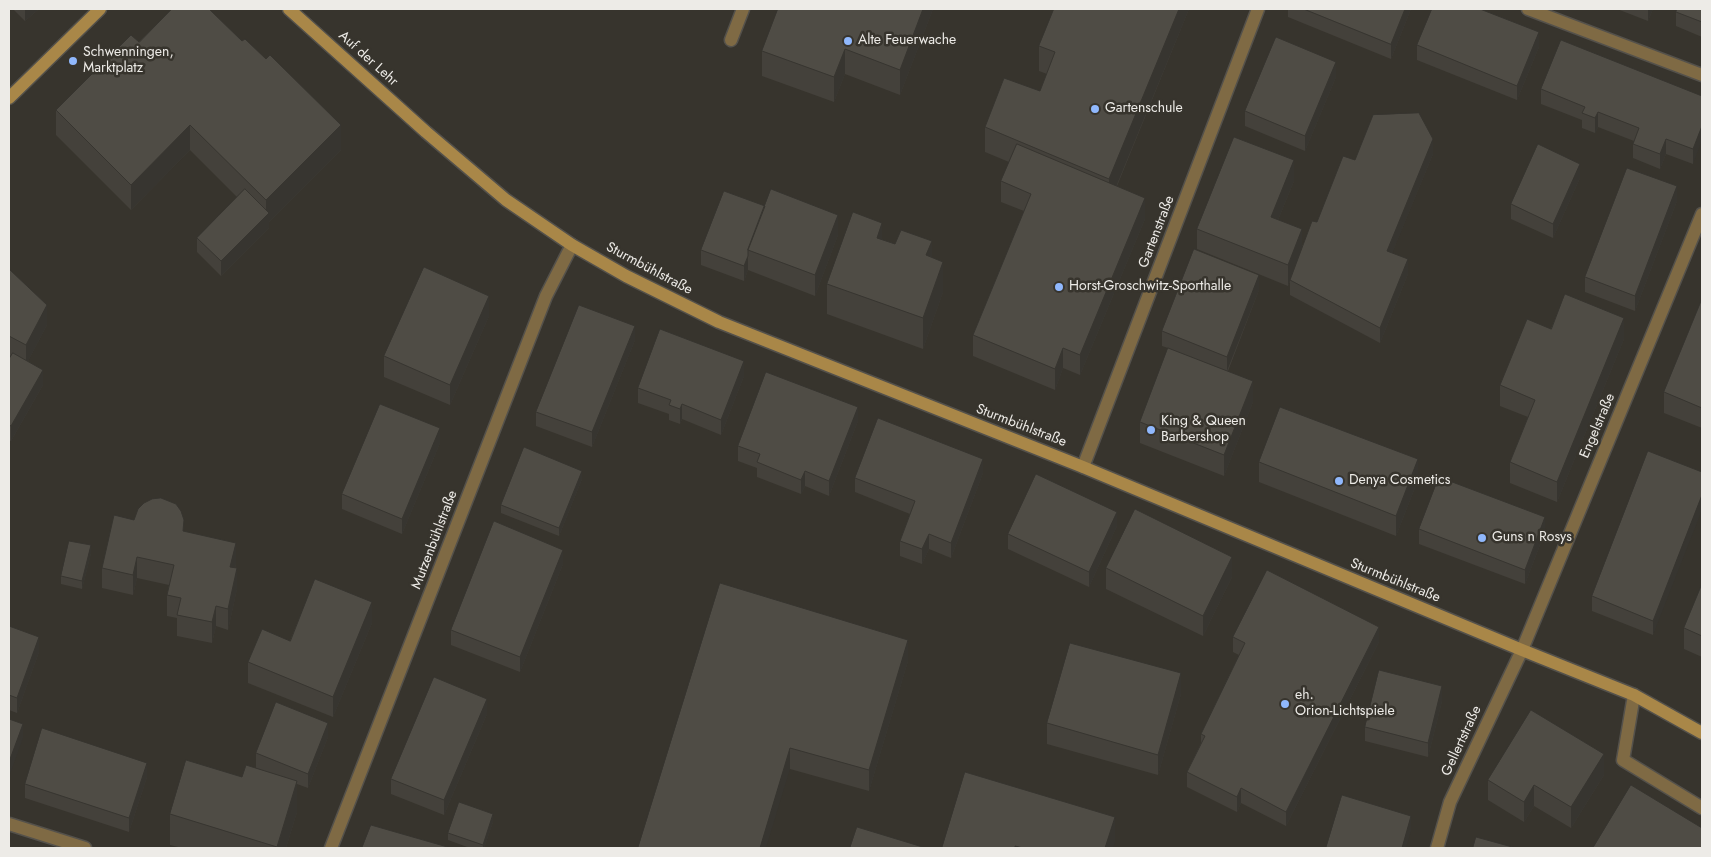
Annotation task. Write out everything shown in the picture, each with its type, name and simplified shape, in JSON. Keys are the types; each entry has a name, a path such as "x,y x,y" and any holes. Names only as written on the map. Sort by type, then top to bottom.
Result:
{"main road":[{"path":"9,98 100,9"},
{"name":"Auf der Lehr","path":"289,9 426,132"},
{"name":"Sturmbühlstraße","path":"426,132 506,200 572,245 626,276 719,322 1083,467 1634,695 1702,733"}],"street":[{"path":"731,40 743,9"},
{"name":"Gartenstraße","path":"1083,467 1258,9"},
{"path":"1528,9 1702,75"},
{"name":"Engelstraße","path":"1522,650 1702,214"},
{"name":"Mutzenbühlstraße","path":"331,848 546,296 572,245"},
{"name":"Gellertstraße","path":"1438,848 1450,802 1522,650"},
{"path":"1634,695 1624,760 1702,808"},
{"path":"9,824 85,848"}],"building":[{"path":"172,9 209,9 242,41 245,39 266,59 270,55 341,125 266,200 190,125 131,185 56,110 131,35 139,42"},
{"name":"Alte Feuerwache","path":"778,9 923,9 900,70 845,49 834,77 762,51"},
{"name":"Gartenschule","path":"1054,9 1179,9 1109,179 985,127 1004,78 1040,91 1055,52 1039,46"},
{"path":"1304,9 1405,9 1391,44"},
{"path":"1432,9 1480,9 1539,32 1517,86 1417,45"},
{"path":"1677,9 1702,9 1702,22 1676,12"},
{"path":"1276,37 1336,62 1305,136 1245,111"},
{"path":"1561,40 1702,96 1702,126 1693,149 1666,139 1660,154 1633,144 1639,128 1598,112 1595,118 1582,113 1585,107 1541,89"},
{"path":"1419,113 1433,139 1387,251 1408,259 1380,328 1290,280 1312,221 1317,222 1343,156 1355,160 1373,115"},
{"path":"1234,137 1294,160 1271,217 1302,229 1288,265 1197,229"},
{"name":"Horst-Groschwitz-Sporthalle","path":"1017,144 1145,198 1080,355 1063,348 1055,369 973,335 1031,194 1001,181"},
{"path":"1538,144 1580,164 1553,224 1511,204"},
{"path":"1627,168 1677,186 1635,296 1585,277"},
{"path":"245,189 269,213 221,261 197,238"},
{"path":"771,189 838,215 815,275 748,250"},
{"path":"724,191 765,206 748,250 744,266 701,250"},
{"path":"853,212 882,223 877,238 895,244 901,230 932,241 926,255 943,262 923,318 827,284"},
{"path":"1194,249 1259,275 1227,357 1162,331"},
{"path":"424,267 489,296 450,385 384,356"},
{"path":"9,269 47,305 26,345 9,336"},
{"path":"1565,294 1624,318 1557,482 1510,462 1535,400 1500,385 1527,319 1551,329"},
{"path":"1702,299 1702,408 1664,392"},
{"path":"579,305 635,326 592,432 536,412"},
{"path":"660,329 744,361 721,420 682,404 680,409 669,405 671,400 638,388"},
{"path":"1168,348 1253,381 1224,455 1140,422"},
{"path":"13,353 43,370 11,426 9,425 9,359"},
{"path":"766,372 858,407 829,481 805,471 801,480 757,462 760,454 738,446"},
{"path":"380,404 440,428 402,519 342,494"},
{"name":"Denya Cosmetics","path":"1280,407 1418,459 1396,516 1259,462"},
{"path":"878,418 983,459 951,543 929,534 922,549 900,541 915,501 855,478"},
{"path":"524,447 582,471 559,528 501,505"},
{"path":"1648,451 1702,472 1702,495 1653,621 1592,596"},
{"path":"1036,474 1117,512 1089,572 1008,534"},
{"name":"Guns n Rosys","path":"1439,477 1545,517 1525,570 1419,529"},
{"path":"161,498 176,504 181,511 184,520 183,531 236,543 230,567 237,568 228,609 216,606 212,622 177,615 181,598 167,595 174,565 137,557 133,575 102,568 114,515 134,520 138,509 144,503 152,499"},
{"path":"1135,509 1232,557 1203,616 1106,568"},
{"path":"494,521 563,550 520,657 451,630"},
{"path":"69,541 91,545 82,581 61,576"},
{"name":"eh. Orion-Lichtspiele","path":"1267,570 1379,627 1286,812 1241,788 1237,797 1187,772 1205,736 1201,734 1245,643 1233,637"},
{"path":"315,579 372,602 333,697 248,662 262,629 290,641"},
{"path":"720,583 908,640 869,770 790,748 760,848 638,848"},
{"path":"1702,584 1702,636 1684,628"},
{"path":"9,626 39,637 17,698 9,695"},
{"path":"1070,643 1181,673 1158,755 1047,723"},
{"path":"1379,670 1442,686 1428,743 1365,727"},
{"path":"434,677 487,699 444,800 391,779"},
{"path":"276,702 328,723 308,774 256,753"},
{"path":"1531,710 1604,754 1571,807 1534,785 1524,802 1488,780"},
{"path":"9,719 23,724 9,762"},
{"path":"42,728 147,763 129,818 25,784"},
{"path":"186,760 242,777 246,765 297,781 277,847 170,814"},
{"path":"965,772 1115,817 1105,848 1023,848 1015,846 1015,848 942,848"},
{"path":"1631,785 1702,828 1702,848 1593,848"},
{"path":"1342,795 1411,816 1402,848 1326,848"},
{"path":"459,802 493,814 483,845 448,833"},
{"path":"371,825 451,848 362,848"},
{"path":"857,827 926,848 850,848"},
{"path":"1476,837 1516,848 1473,848"}],"place":[{"name":"Alte Feuerwache","path":"848,41"},
{"name":"Schwenningen, Marktplatz","path":"73,61"},
{"name":"Gartenschule","path":"1095,109"},
{"name":"Horst-Groschwitz-Sporthalle","path":"1059,287"},
{"name":"King & Queen Barbershop","path":"1151,430"},
{"name":"Denya Cosmetics","path":"1339,481"},
{"name":"Guns n Rosys","path":"1482,538"},
{"name":"eh. Orion-Lichtspiele","path":"1285,704"}]}
